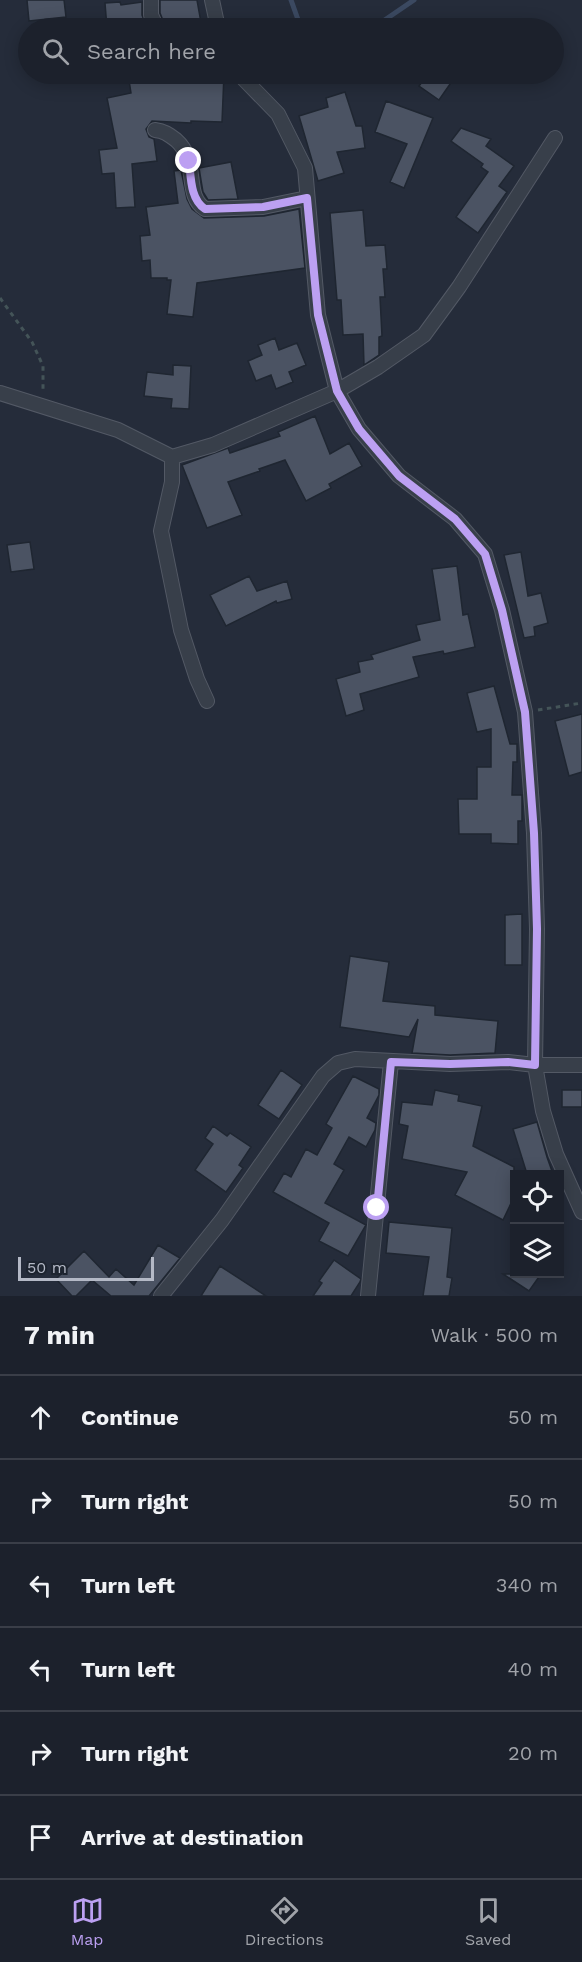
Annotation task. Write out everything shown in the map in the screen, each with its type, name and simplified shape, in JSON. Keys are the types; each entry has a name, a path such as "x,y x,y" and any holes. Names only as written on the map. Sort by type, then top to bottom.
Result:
{"street":[{"path":"151,0 152,18"},
{"path":"212,0 216,18"},
{"path":"249,84 278,114 305,168 318,315 337,391 359,429 399,476 455,519 485,554 502,610 525,712 534,833 535,1065 543,1112 556,1154 582,1212"},
{"path":"155,130 164,131 183,147 189,161 194,196 198,204 205,209 263,207 307,198"},
{"path":"0,393 118,430 172,457 213,445 337,391 378,367 424,335 459,287 555,138"},
{"path":"172,457 172,482 161,531 181,630 197,679 207,701"},
{"path":"161,1296 222,1220 323,1076 338,1063 355,1059 450,1064 508,1062 535,1065 582,1065"},
{"path":"368,1296 391,1062"}],"path":[{"path":"0,298 32,342 43,366 43,405"},
{"path":"525,712 582,703"}],"building":[{"path":"27,0 64,0 66,17 29,18"},
{"path":"160,0 197,0 200,18 162,18"},
{"path":"120,2 121,5 142,2 143,18 106,18 105,3"},
{"path":"130,84 224,84 222,122 152,121 146,129 149,137 154,139 157,161 132,164 135,207 116,208 114,173 102,174 99,150 117,148 107,98 131,93"},
{"path":"420,84 450,84 439,100 419,86"},
{"path":"345,92 356,126 362,126 365,148 337,152 344,173 318,181 299,116 328,107 326,98"},
{"path":"386,101 433,118 404,188 390,182 407,144 375,132"},
{"path":"461,128 491,139 486,146 514,166 499,186 507,192 478,233 456,217 488,172 481,167 483,164 451,141"},
{"path":"231,162 238,199 208,200 203,192 199,168"},
{"path":"181,170 187,199 192,209 204,218 264,216 299,209 305,268 197,283 193,317 167,314 171,280 151,278 150,260 142,261 140,236 150,235 146,207 178,203 174,171"},
{"path":"363,210 366,246 385,245 387,269 383,269 385,297 380,297 382,336 379,337 379,355 364,365 363,334 343,335 341,300 337,300 330,213"},
{"path":"275,338 279,350 297,343 306,365 289,372 293,382 276,389 271,375 256,381 248,361 262,355 258,345"},
{"path":"173,365 191,366 189,409 171,408 172,399 144,396 147,372 173,375"},
{"path":"315,416 330,454 349,443 362,466 329,484 331,488 306,501 285,460 259,469 260,471 228,482 242,515 207,528 182,465 228,448 230,453 280,436 278,432"},
{"path":"30,542 34,569 11,572 7,545"},
{"path":"521,552 528,596 541,593 548,623 534,627 535,636 524,638 504,555"},
{"path":"457,566 463,615 468,614 475,647 444,654 443,651 413,657 419,677 360,694 364,710 346,716 336,679 360,672 358,662 373,659 371,655 420,640 416,625 440,620 432,569"},
{"path":"249,576 257,591 287,581 292,599 277,603 276,601 226,626 210,595"},
{"path":"494,686 510,744 517,744 517,762 513,762 512,795 522,795 522,821 518,821 518,844 491,843 491,834 459,834 458,799 477,799 477,767 491,767 491,729 477,732 467,693"},
{"path":"582,714 582,772 569,776 555,721"},
{"path":"522,914 522,965 505,965 505,915"},
{"path":"350,956 389,962 383,1001 435,1006 435,1015 498,1021 495,1053 450,1055 412,1053 418,1019 409,1037 340,1027"},
{"path":"281,1070 302,1085 279,1119 258,1105"},
{"path":"353,1076 379,1089 379,1095 367,1118 376,1123 375,1130 366,1147 349,1137 334,1164 344,1170 325,1203 366,1225 348,1256 319,1241 329,1223 273,1192 284,1173 291,1177 306,1149 317,1155 332,1128 326,1124"},
{"path":"435,1090 459,1095 458,1101 482,1106 473,1146 514,1167 514,1170 510,1170 510,1205 503,1220 455,1195 467,1172 402,1159 408,1126 399,1124 402,1102 432,1105"},
{"path":"562,1090 582,1090 582,1107 562,1107"},
{"path":"537,1122 552,1170 526,1170 513,1129"},
{"path":"213,1126 227,1136 230,1133 251,1147 239,1165 243,1168 226,1192 195,1170 213,1144 205,1138"},
{"path":"389,1222 452,1228 447,1277 452,1278 449,1296 423,1296 429,1257 386,1253"},
{"path":"158,1245 180,1258 149,1296 111,1296 92,1280 76,1296 72,1296 56,1279 84,1251 109,1277 116,1269 134,1285"},
{"path":"334,1260 361,1279 360,1282 351,1296 313,1296 322,1283 319,1281"},
{"path":"220,1266 266,1296 201,1296"},
{"path":"503,1274 510,1274 510,1278 538,1278 529,1291"}],"waterway":[{"path":"291,0 297,18"},
{"path":"388,18 414,0"}],"route":[{"path":"189,161 194,196 198,204 205,209 263,207 307,198 318,315 337,391 359,429 399,476 455,519 485,554 502,610 525,712 534,833 537,929 535,1065 508,1062 450,1064 391,1062 377,1208"}]}
